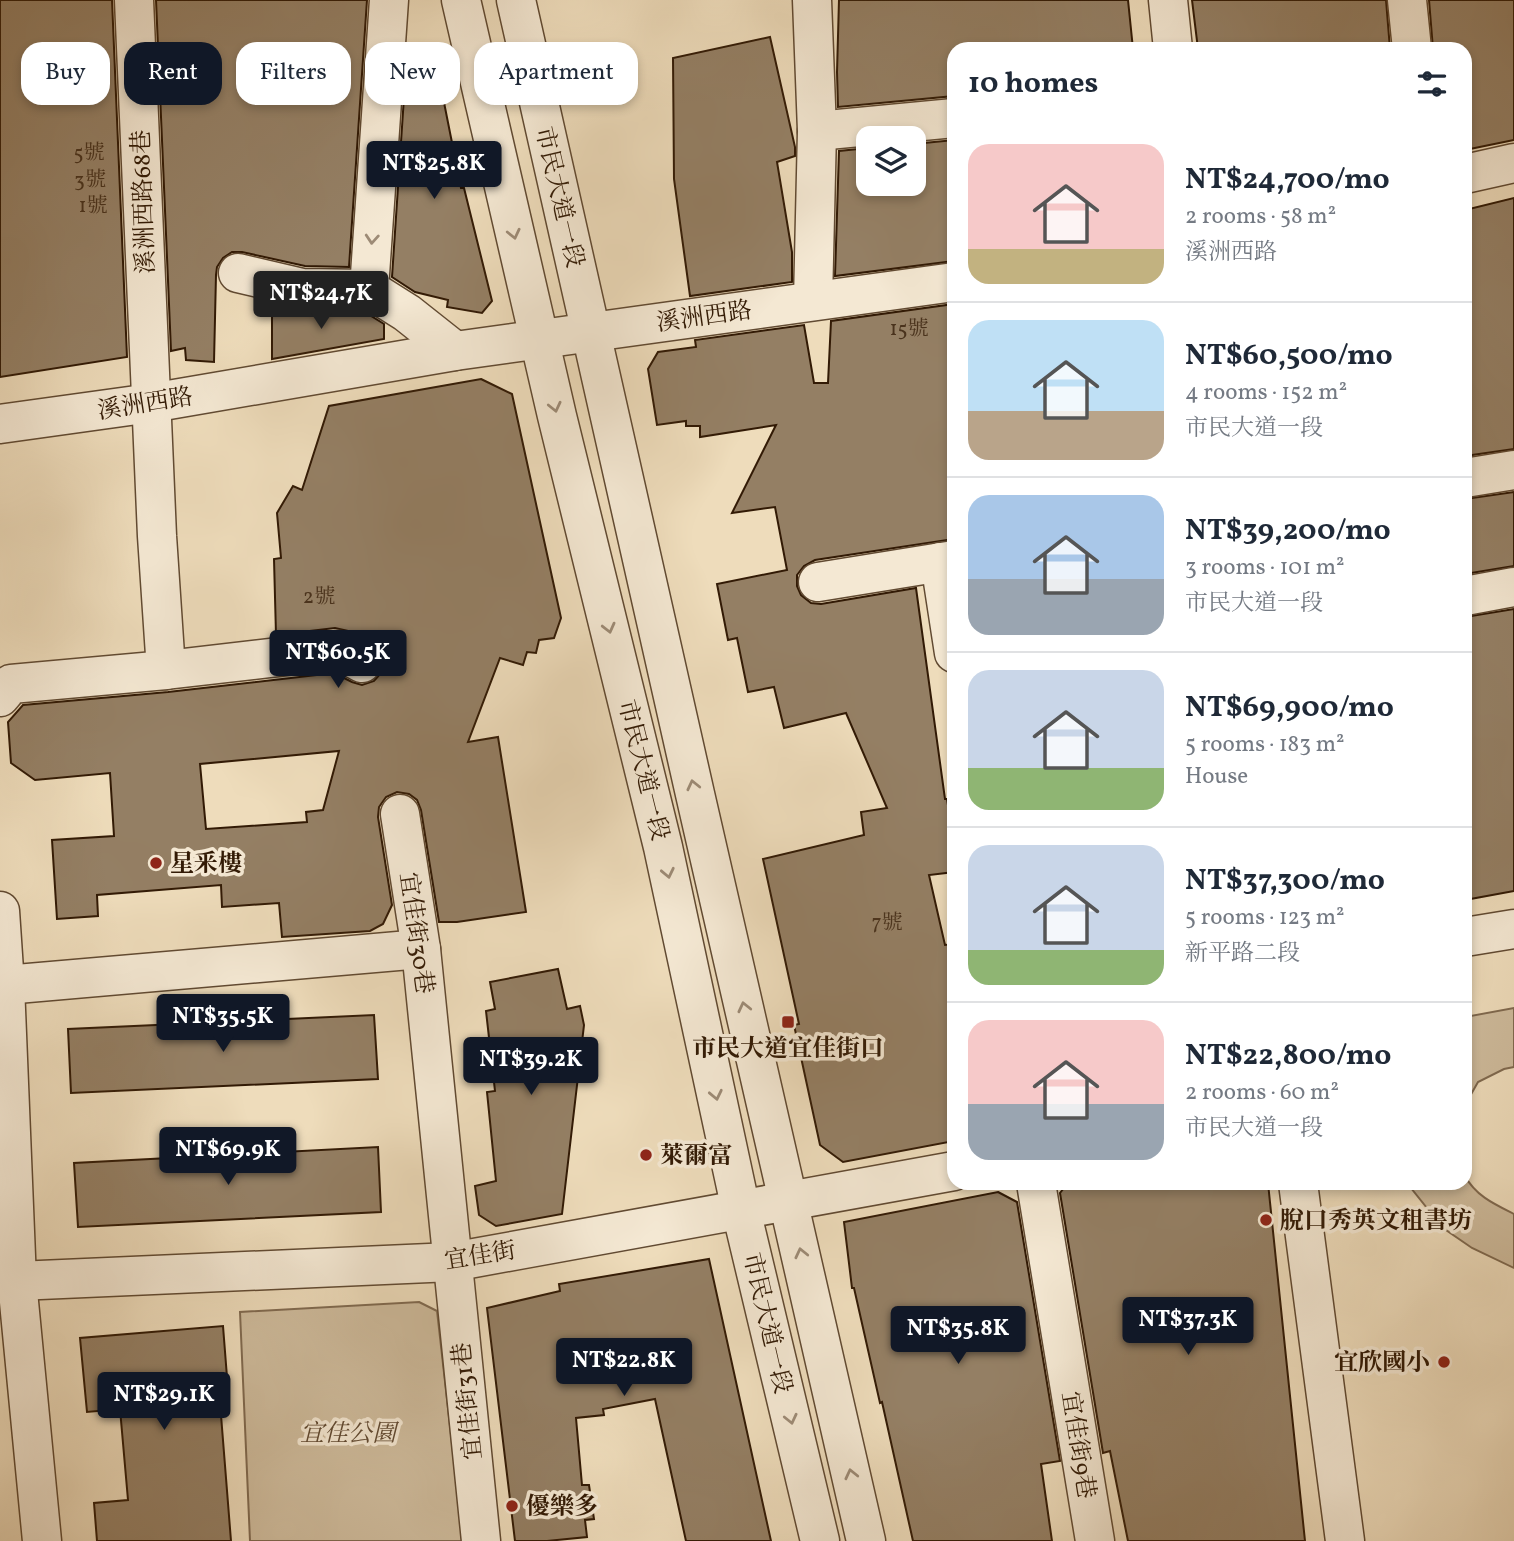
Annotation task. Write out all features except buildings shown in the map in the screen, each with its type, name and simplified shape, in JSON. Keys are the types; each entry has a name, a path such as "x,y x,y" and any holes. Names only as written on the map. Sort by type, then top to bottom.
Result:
{"street":[{"name":"溪洲西路68巷","path":"134,0 157,536 166,670"},
{"path":"369,289 389,0"},
{"name":"市民大道一段","path":"461,0 540,341 663,847 741,1210 820,1541"},
{"name":"市民大道一段","path":"516,0 866,1541"},
{"path":"812,0 817,131 813,301"},
{"path":"1168,0 1172,42"},
{"path":"1407,0 1411,42"},
{"path":"817,131 947,119"},
{"path":"1472,172 1514,163"},
{"path":"239,273 302,288 369,289 407,313 455,351"},
{"name":"溪洲西路","path":"0,424 151,403 455,351 947,283"},
{"path":"1472,477 1514,470"},
{"path":"818,582 947,561"},
{"path":"1472,595 1514,587"},
{"path":"0,696 11,684 166,670 338,650 362,663"},
{"name":"宜佳街30巷","path":"400,814 421,950 452,1262"},
{"path":"0,911 5,985 9,1280 42,1541"},
{"path":"1472,936 1514,929"},
{"path":"5,985 421,950"},
{"name":"宜佳街","path":"9,1280 452,1262 947,1172"},
{"name":"宜佳街9巷","path":"1037,1190 1095,1541"},
{"path":"1299,1190 1345,1541"},
{"name":"宜佳街31巷","path":"452,1262 481,1541"}],"green space":[{"path":"1514,1008 1514,1067 1478,1082 1472,1093 1472,1016"},
{"path":"1472,1186 1493,1203 1514,1214 1514,1268 1472,1248 1443,1228 1413,1190 1472,1190"},
{"name":"宜佳公園","path":"419,1302 437,1311 463,1541 250,1541 240,1312"}],"place":[{"name":"星釆樓","path":"156,863"},
{"name":"市民大道宜佳街口","path":"788,1022"},
{"name":"萊爾富","path":"646,1155"},
{"name":"脫口秀英文租書坊","path":"1266,1220"},
{"name":"宜欣國小","path":"1444,1362"},
{"name":"優樂多","path":"512,1506"}]}
